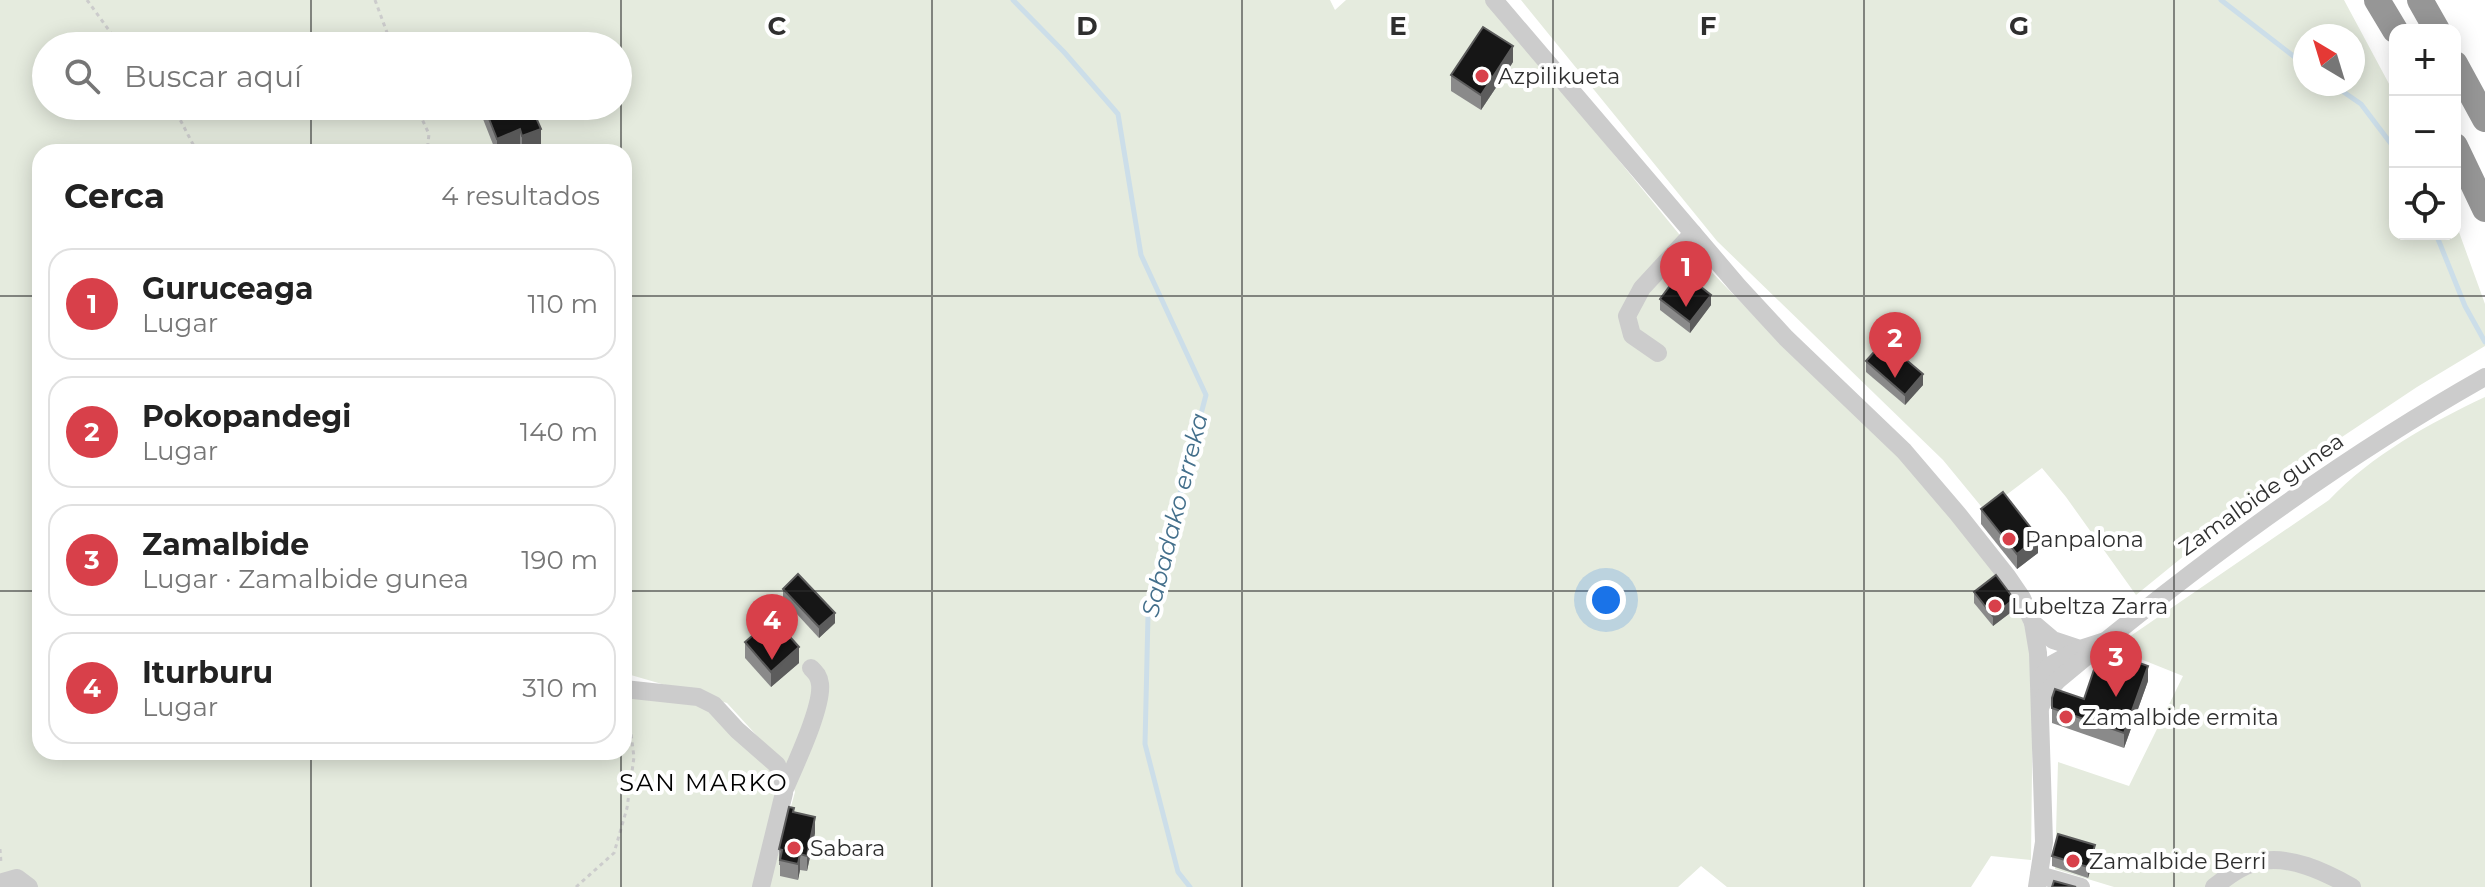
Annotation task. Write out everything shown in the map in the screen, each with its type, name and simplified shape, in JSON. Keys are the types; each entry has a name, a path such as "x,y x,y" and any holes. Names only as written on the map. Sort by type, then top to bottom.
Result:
{"highway":[{"path":"2377,0 2391,24"},
{"path":"2420,0 2434,24"},
{"path":"2461,75 2485,119"},
{"path":"2461,159 2485,209"}],"street":[{"path":"1494,0 1786,338 1904,451 1957,513 2022,598 2033,623 2038,653 2044,842 2038,881 2081,887"},
{"path":"1658,353 1632,335 1627,316 1642,288 1693,233"},
{"name":"Zamalbide gunea","path":"2040,708 2051,687 2179,581 2280,506 2485,377"},
{"path":"2033,623 2053,640 2080,649"},
{"path":"2039,683 2049,666 2080,649 2105,641"},
{"path":"761,887 784,793 815,713 821,687 818,675 811,668"},
{"path":"632,690 698,697 714,705 777,765 784,793"},
{"path":"2214,887 2237,870 2258,861 2283,860 2317,870 2352,887"},
{"path":"1,887 3,882 17,878 29,887"}],"path":[{"path":"87,0 110,32"},
{"path":"375,0 387,32"},
{"path":"180,120 193,144"},
{"path":"422,120 429,134 428,144"},
{"path":"576,887 614,853 627,808 634,757 632,742"}],"shaded area":[{"path":"0,0 1330,0 1335,10 1346,0 1488,0 1701,261 1784,347 1902,456 2013,591 2029,640 2033,682 2031,860 1991,856 1971,887 1727,887 1701,866 1678,887 769,887 795,792 789,771 727,703 632,675 632,144 32,144 32,760 632,760 632,694 706,705 771,771 778,791 753,887 0,887"},
{"path":"1521,0 2344,0 2357,24 2293,24 2293,96 2365,96 2365,39 2389,84 2389,240 2461,238 2485,304 2485,346 2417,387 2276,481 2136,595 2042,468 1985,511 1943,460 1717,241"},
{"path":"2485,397 2485,887 2114,887 2055,869 2058,762 2129,786 2183,676 2113,648 2329,500 2382,455"}],"building":[{"path":"1483,27 1513,46 1481,95 1451,75"},
{"path":"490,120 537,120 541,129 522,136 520,129 497,139"},
{"path":"1681,271 1711,295 1690,322 1660,299"},
{"path":"1884,341 1923,374 1905,395 1866,361"},
{"path":"2003,492 2038,537 2017,554 1981,509"},
{"path":"798,574 835,613 819,627 783,589"},
{"path":"1996,575 2014,599 1993,616 1974,592"},
{"path":"773,618 799,647 771,672 745,642"},
{"path":"2101,649 2148,666 2124,733 2052,708 2055,689 2084,699"},
{"path":"789,807 794,808 793,812 815,817 807,856 800,854 798,864 780,860 782,850 779,849"},
{"path":"2058,834 2095,845 2088,867 2052,856"},
{"path":"2054,881 2076,887 2052,887"}],"waterway":[{"name":"Sabadako erreka","path":"1013,0 1118,114 1141,255 1206,395 1148,615 1145,744 1178,872 1190,887"},
{"path":"2221,0 2293,56"},
{"path":"2349,96 2361,104 2389,141"},
{"path":"2438,240 2465,306 2485,342"}],"place":[{"name":"Azpilikueta","path":"1482,76"},
{"name":"Guruceaga","path":"1686,307"},
{"name":"Pokopandegi","path":"1895,378"},
{"name":"Panpalona","path":"2009,539"},
{"name":"Lubeltza Zarra","path":"1995,606"},
{"name":"Iturburu","path":"772,660"},
{"name":"Zamalbide","path":"2116,697"},
{"name":"Zamalbide ermita","path":"2066,717"},
{"name":"Sabara","path":"794,848"},
{"name":"Zamalbide Berri","path":"2073,861"}],"district":[{"name":"SAN MARKO","path":"704,783"}]}
